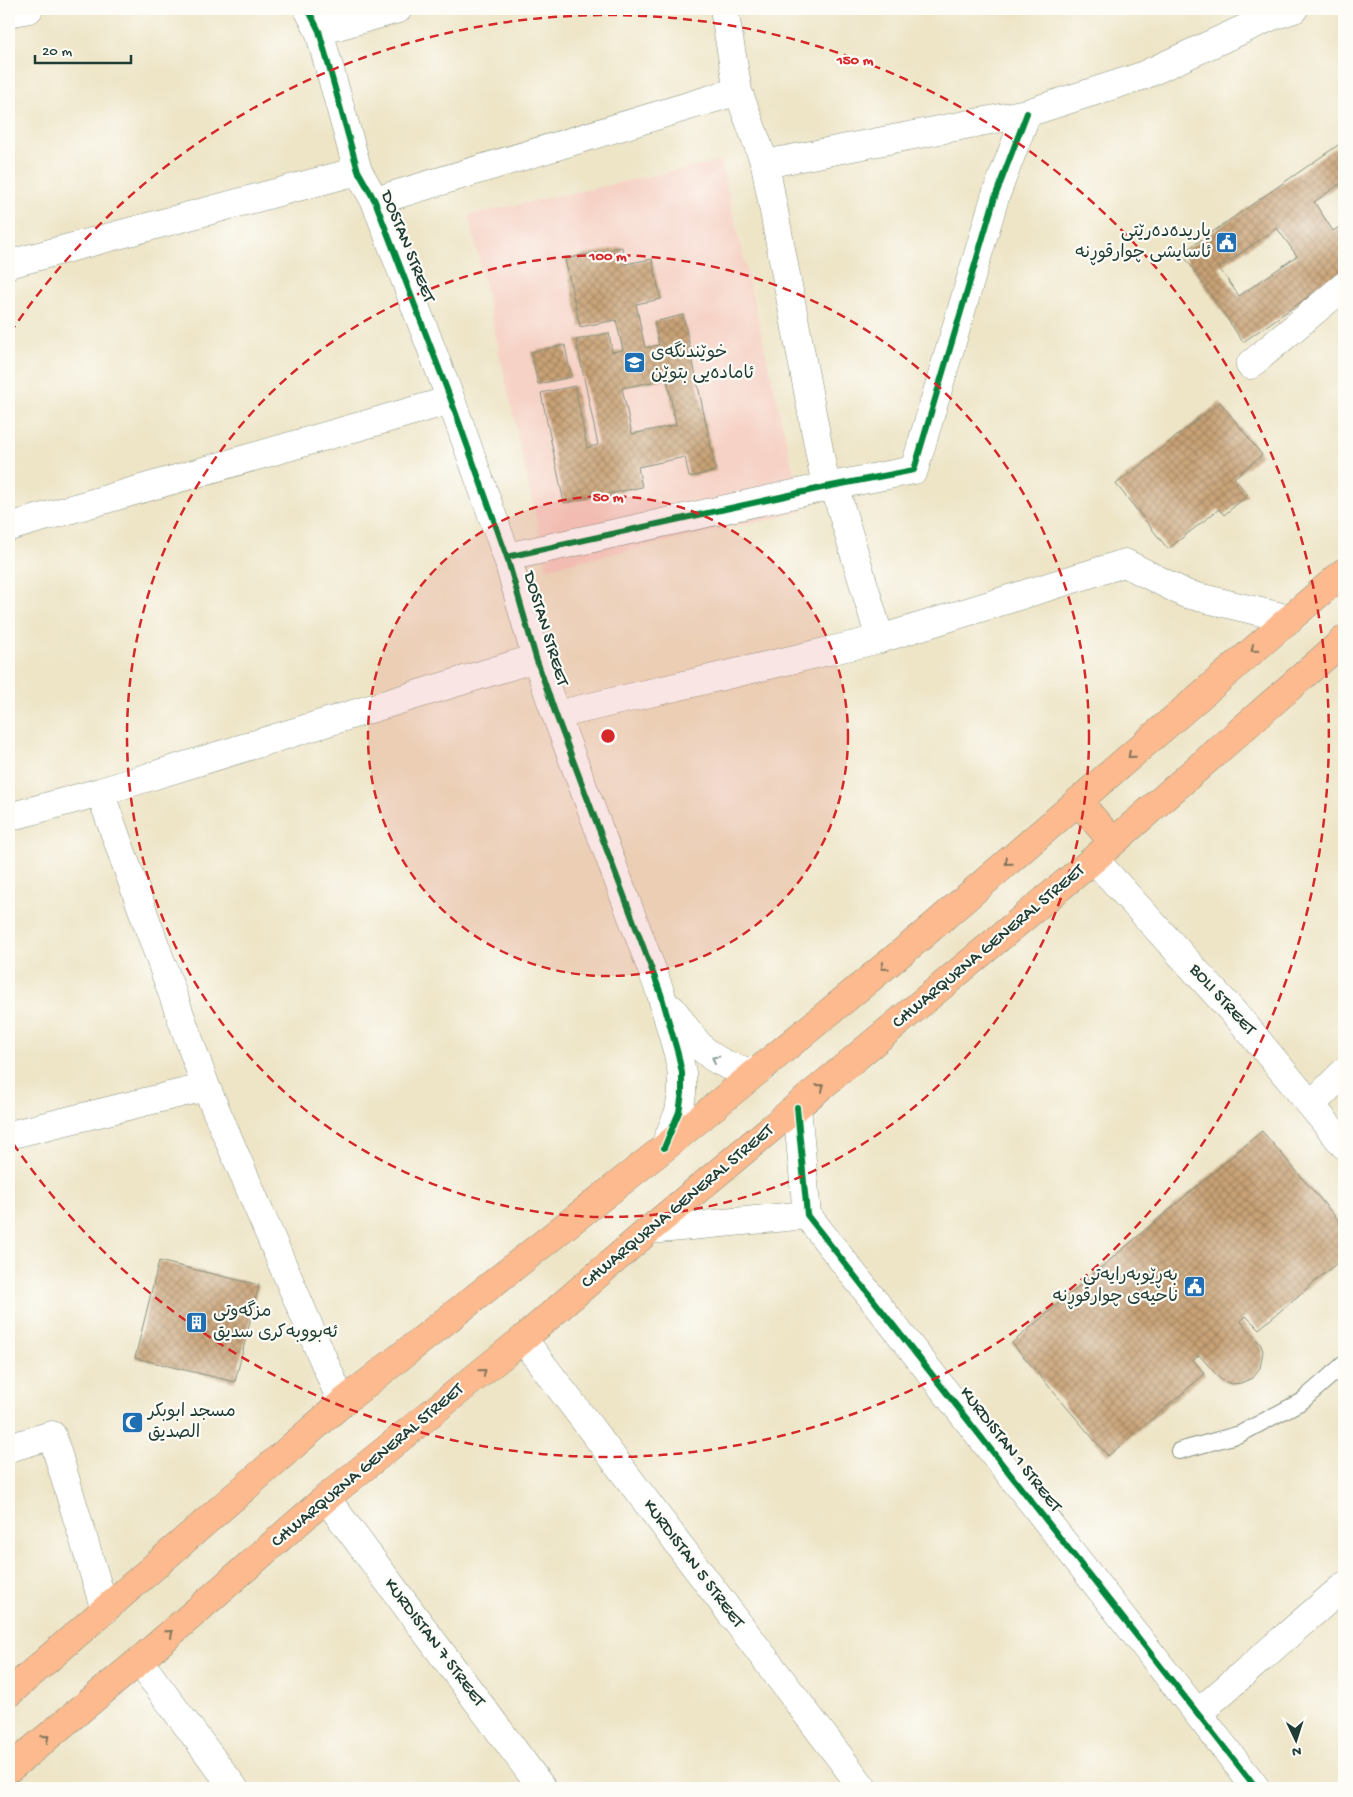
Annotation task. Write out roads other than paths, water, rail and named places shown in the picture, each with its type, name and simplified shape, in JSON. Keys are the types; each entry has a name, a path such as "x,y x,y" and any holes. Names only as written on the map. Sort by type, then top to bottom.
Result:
{"highway":[{"path":"9,1693 342,1403 761,1069 923,934 1344,572"},
{"name":"CHWARQURNA GENERAL STREET","path":"9,1769 139,1661 326,1498 523,1339 649,1230 1104,851 1344,640"},
{"path":"1078,801 1104,851"}],"street":[{"path":"9,13 29,9"},
{"path":"313,20 398,9"},
{"path":"724,9 738,91 765,164 830,486 880,639"},
{"path":"765,164 1027,113 1142,76 1277,12"},
{"name":"DOSTAN STREET","path":"313,20 358,171 375,201 451,400 507,557 536,658 556,715 661,994 682,1073 680,1112 664,1148"},
{"path":"375,201 738,91"},
{"path":"507,557 830,486 914,470 995,197 1027,113"},
{"path":"9,264 358,171"},
{"path":"1250,365 1344,286"},
{"path":"9,527 451,400"},
{"path":"556,715 880,639 1125,563 1186,594 1290,619"},
{"path":"9,817 100,792 536,658"},
{"path":"100,792 206,1087 342,1403"},
{"name":"BOLI STREET","path":"1104,851 1344,1145"},
{"name":"DOSTAN STREET","path":"661,994 700,1048 711,1057 741,1070 758,1071 761,1069"},
{"path":"1311,1105 1344,1072"},
{"path":"9,1135 206,1087"},
{"path":"649,1230 807,1215 797,1107"},
{"name":"KURDISTAN 1 STREET","path":"807,1215 1256,1788"},
{"name":"KURDISTAN 5 STREET","path":"523,1339 863,1788"},
{"path":"9,1448 52,1435 105,1610"},
{"name":"KURDISTAN 7 STREET","path":"326,1498 542,1788"},
{"path":"1198,1713 1344,1586"},
{"path":"139,1661 234,1788"}],"lane":[{"path":"1179,1451 1240,1434 1302,1401 1344,1364"}],"place":[{"name":"یاریدەدەرێتی ئاسایشی چوارقوڕنە","path":"1227,242"},
{"name":"خوێندنگەی ئامادەیی بتوێن","path":"635,363"},
{"name":"بەڕێوبەرایەتی ناحیەی چوارقوڕنە","path":"1194,1286"},
{"name":"مزگەوتی ئەبووبەکری سدیق","path":"197,1322"},
{"name":"مسجد ابوبكر الصديق","path":"132,1422"}]}
